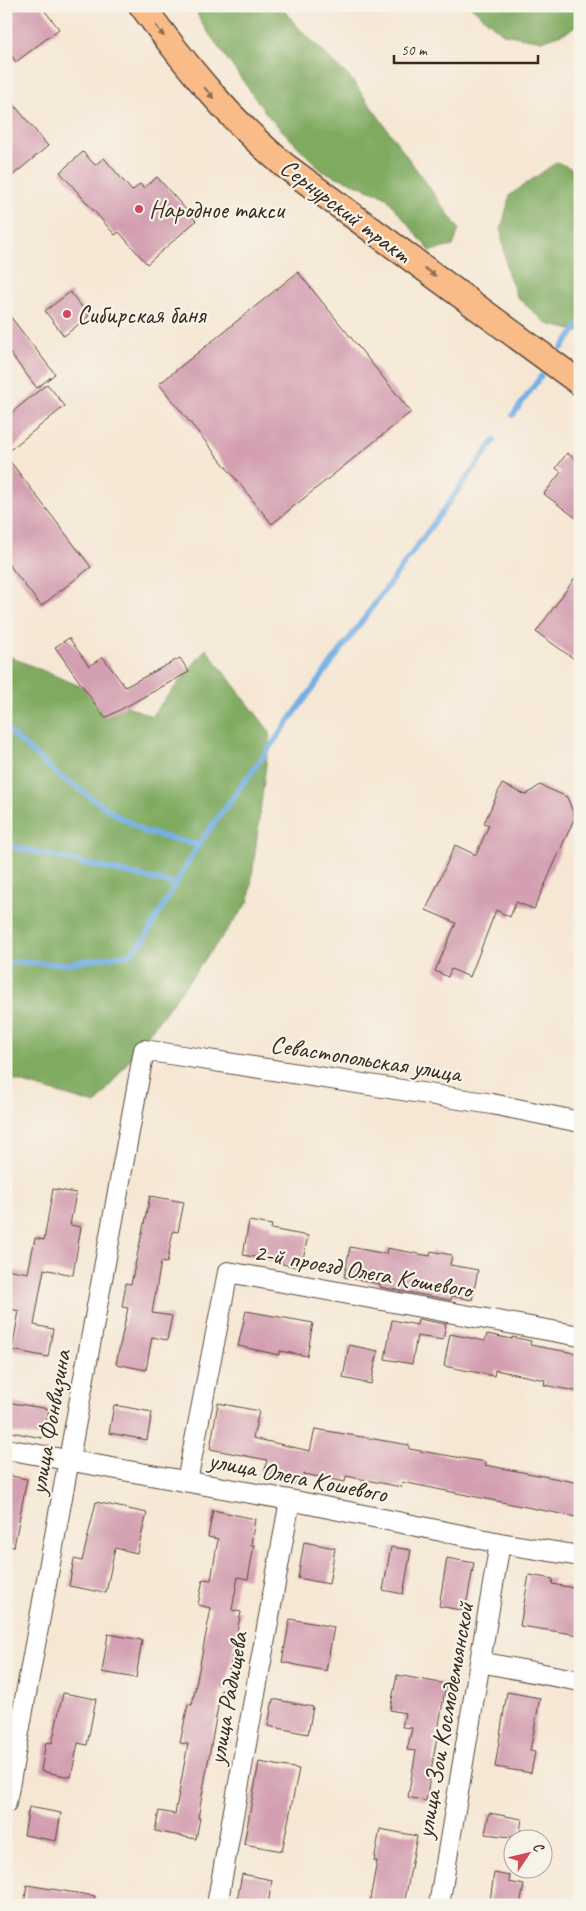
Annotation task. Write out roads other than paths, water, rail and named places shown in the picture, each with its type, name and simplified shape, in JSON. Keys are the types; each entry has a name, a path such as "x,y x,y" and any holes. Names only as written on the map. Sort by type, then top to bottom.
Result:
{"main road":[{"name":"Сернурский тракт","path":"142,6 209,94 256,141 284,165 580,383"}],"street":[{"name":"Севастопольская улица","path":"144,1050 492,1104 580,1122"},
{"name":"улица Фонвизина","path":"6,1802 144,1050"},
{"name":"2-й проезд Олега Кошевого","path":"187,1481 228,1272 580,1336"},
{"name":"улица Олега Кошевого","path":"6,1449 290,1500 500,1544 580,1556"},
{"name":"улица Радищева","path":"217,1905 290,1500"},
{"name":"улица Зои Космодемьянской","path":"439,1905 500,1544"},
{"path":"480,1662 580,1681"}],"waterway":[{"path":"562,348 580,324"},
{"path":"513,415 541,376"},
{"path":"128,956 143,941 198,845 494,441"},
{"path":"6,729 57,774 145,832 198,845"},
{"path":"6,845 174,884"},
{"path":"6,962 64,964 130,954"}],"place":[{"name":"Народное такси","path":"139,209"},
{"name":"Сибирская баня","path":"67,314"}]}
